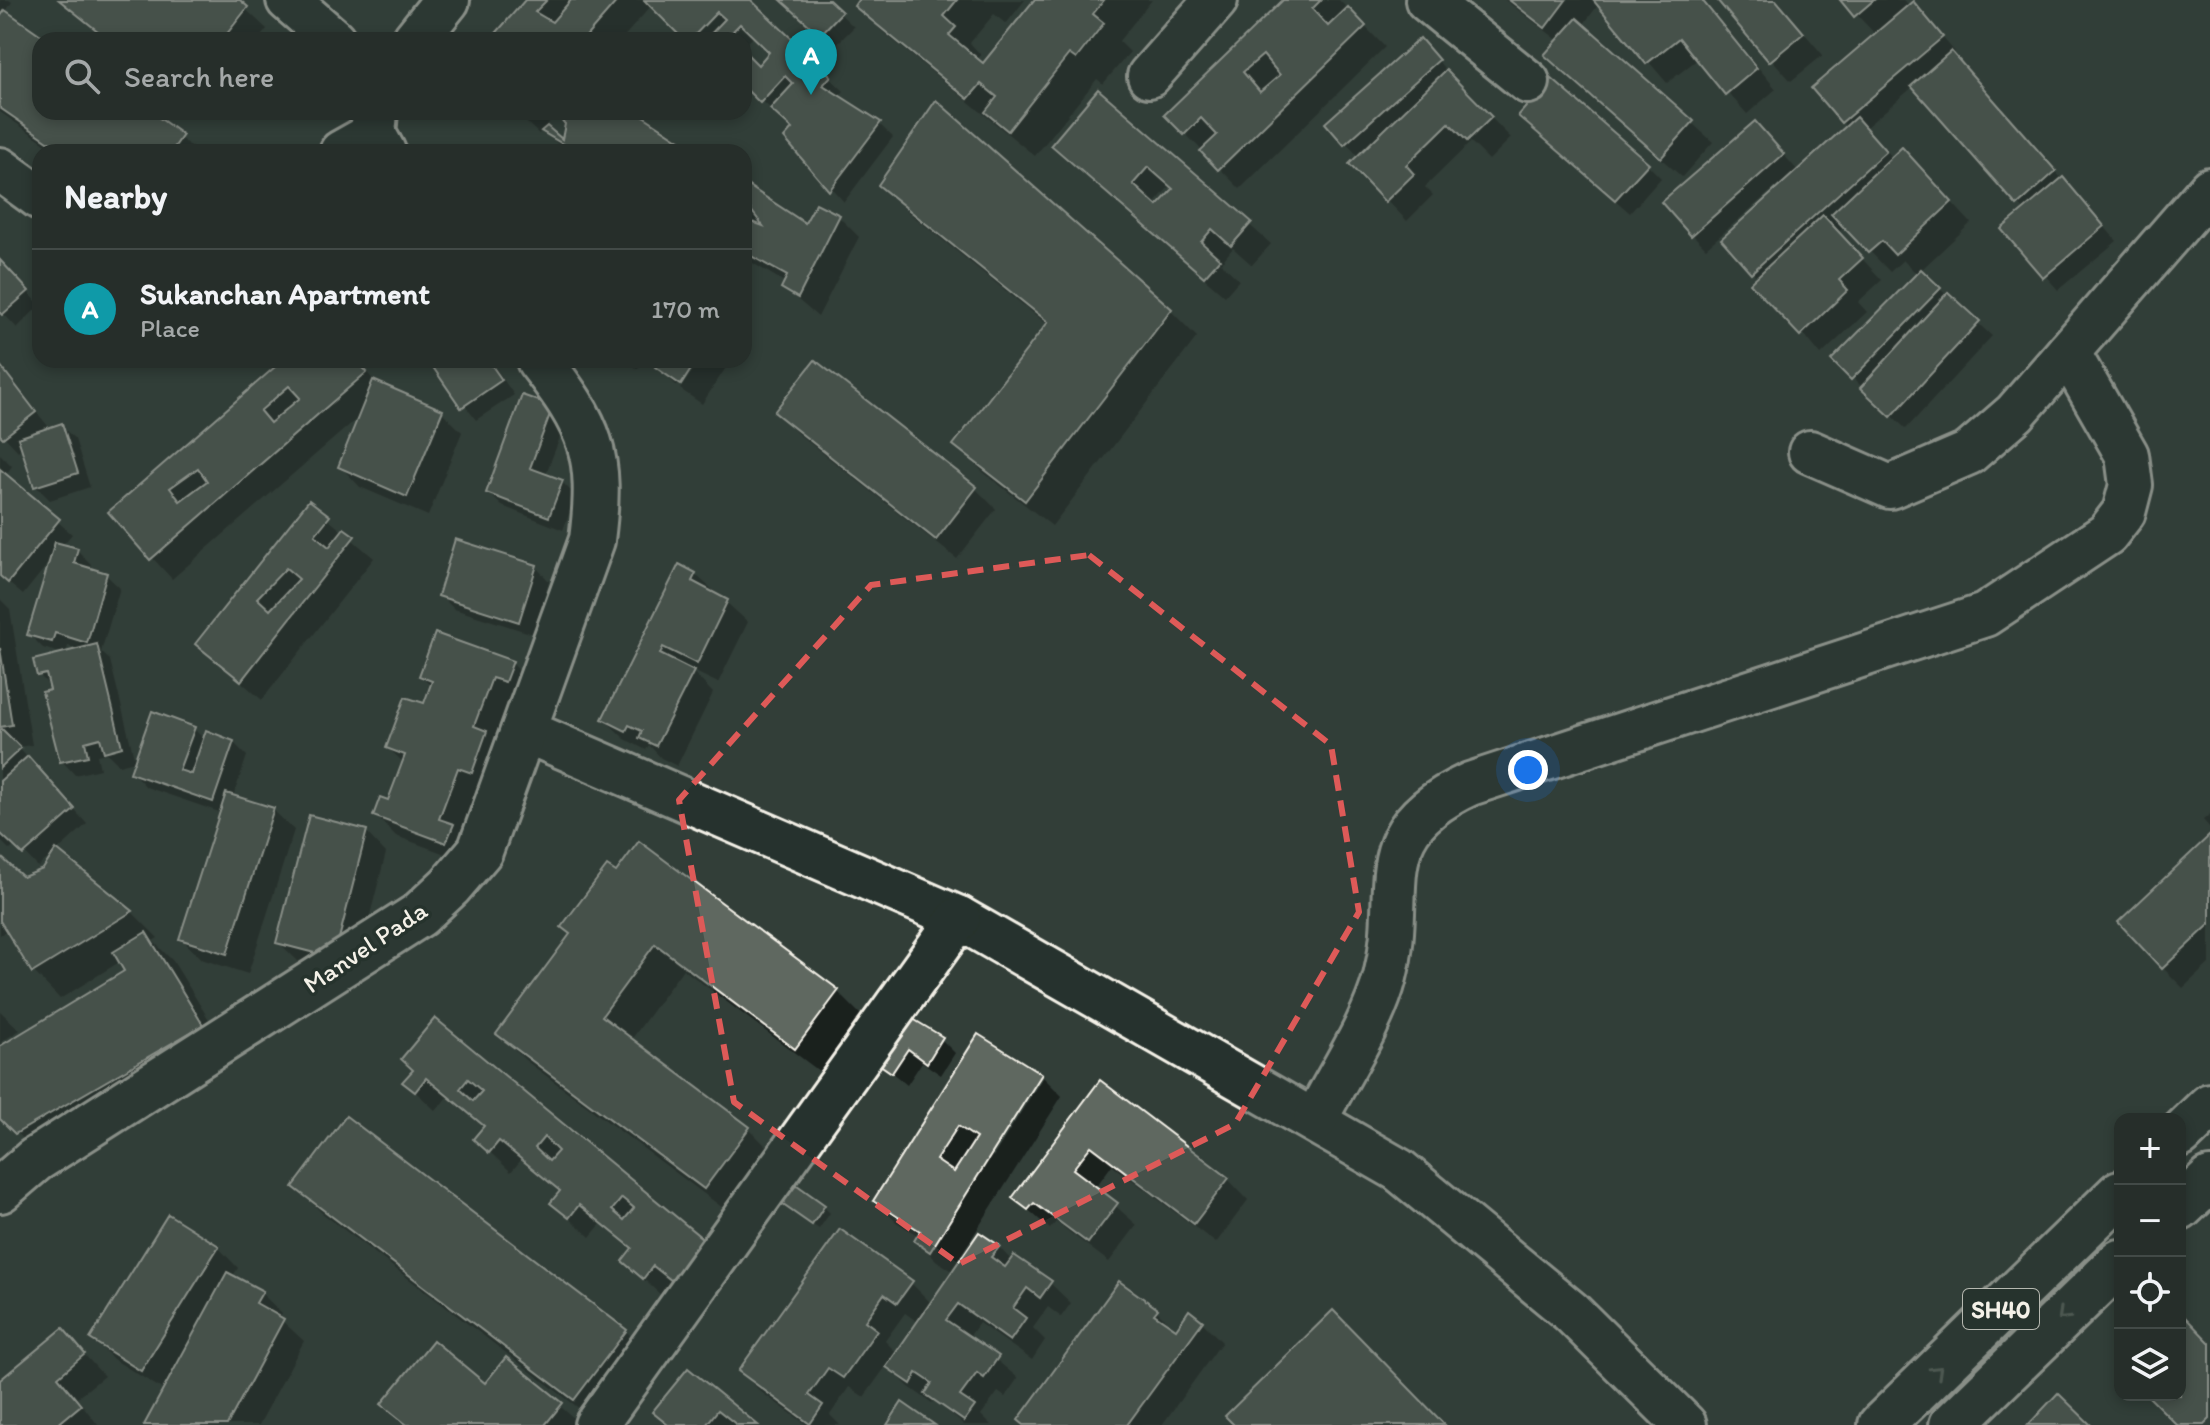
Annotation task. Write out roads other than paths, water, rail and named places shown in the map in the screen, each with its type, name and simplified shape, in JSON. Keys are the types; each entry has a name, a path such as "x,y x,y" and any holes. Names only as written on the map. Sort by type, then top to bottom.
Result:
{"main road":[{"path":"421,32 447,0"},
{"name":"Manvel Pada","path":"0,1190 35,1160 419,915 480,851 592,540 599,488 590,443 573,403 545,368"},
{"path":"2186,1129 2210,1106"},
{"path":"2186,1202 2210,1180"},
{"name":"SH40","path":"1881,1425 2114,1199"},
{"name":"SH40","path":"1952,1425 2114,1268"}],"street":[{"path":"288,0 325,32"},
{"path":"1149,76 1216,0"},
{"path":"1427,0 1528,82"},
{"path":"0,169 32,192"},
{"path":"1810,452 1890,487 1969,453 2015,413 2210,189"},
{"path":"1315,1121 1376,1002 1385,977 1394,871 1401,843 1418,816 1440,798 1470,784 1985,615 2107,534 2124,512 2128,498 2131,485 2127,455 2068,352"},
{"path":"523,730 959,918 1315,1121 1412,1180 1571,1312 1685,1425"},
{"path":"596,1425 959,918"}],"place":[{"name":"Sukanchan Apartment","path":"811,95"}]}
